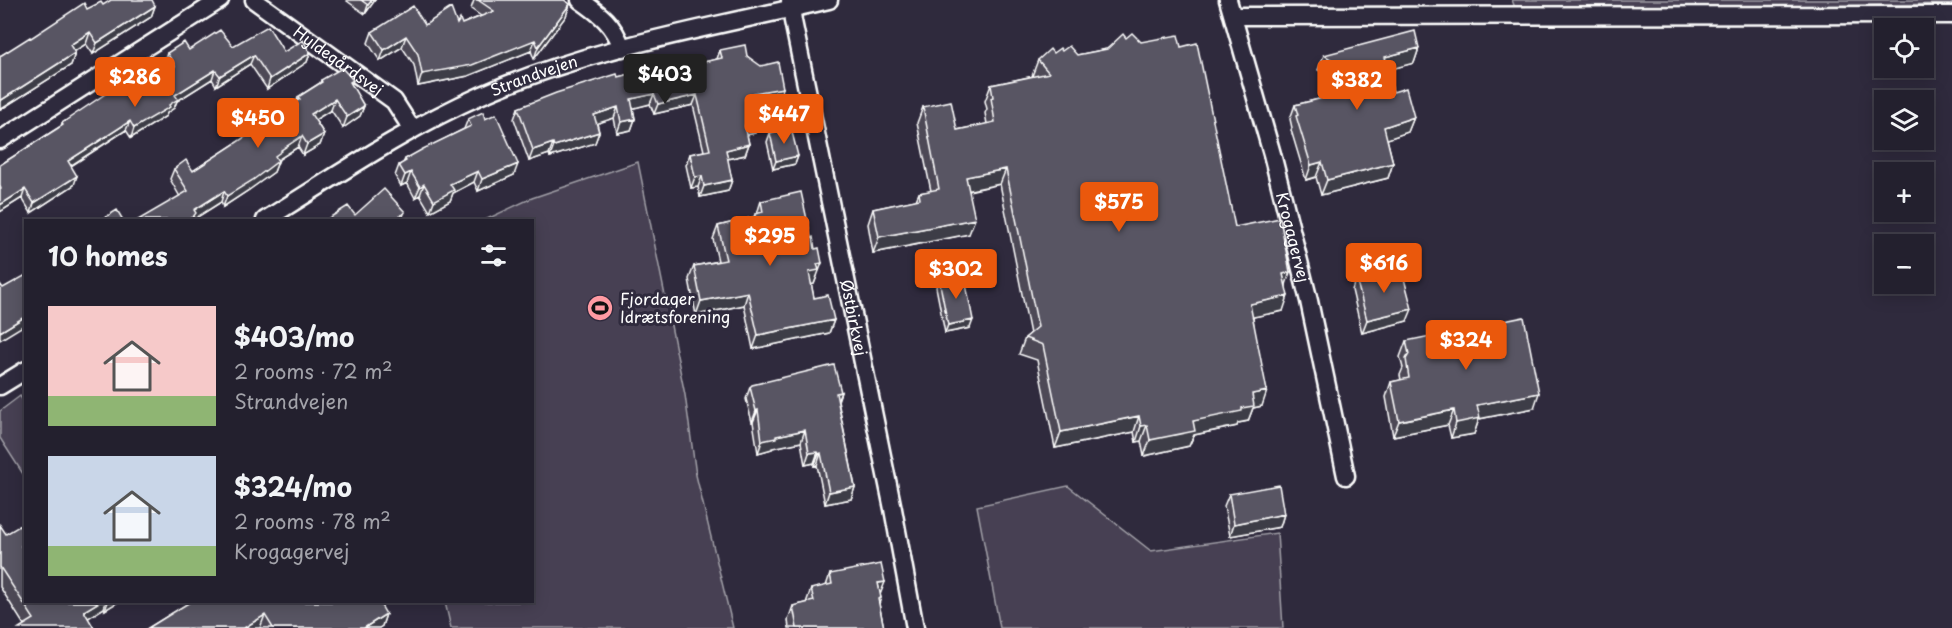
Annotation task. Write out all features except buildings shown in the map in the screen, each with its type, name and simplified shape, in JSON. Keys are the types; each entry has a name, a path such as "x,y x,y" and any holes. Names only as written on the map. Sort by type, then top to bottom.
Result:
{"street":[{"path":"0,140 220,0"},
{"name":"Hyldegårdsvej","path":"254,0 394,100 412,129"},
{"path":"580,0 605,18 618,36 622,48"},
{"name":"Strandvejen","path":"267,219 412,129 483,95 546,70 790,4 830,0"},
{"name":"Østbirkvej","path":"790,4 893,509 915,628"},
{"path":"1231,8 1952,15"},
{"name":"Krogagervej","path":"1231,8 1272,154 1306,291 1346,476"},
{"path":"0,386 24,371"}],"shaded area":[{"path":"1512,0 1952,0 1952,4 1516,10"},
{"name":"Fjordager Idrætsforening","path":"638,162 685,395 696,475 733,628 451,628 445,603 534,603 534,219 487,219 532,198"},
{"path":"20,396 24,402 24,475 0,438 0,411"},
{"path":"1068,486 1151,551 1277,533 1283,628 1000,628 977,506"}],"place":[{"name":"Fjordager Idrætsforening","path":"600,308"}]}
